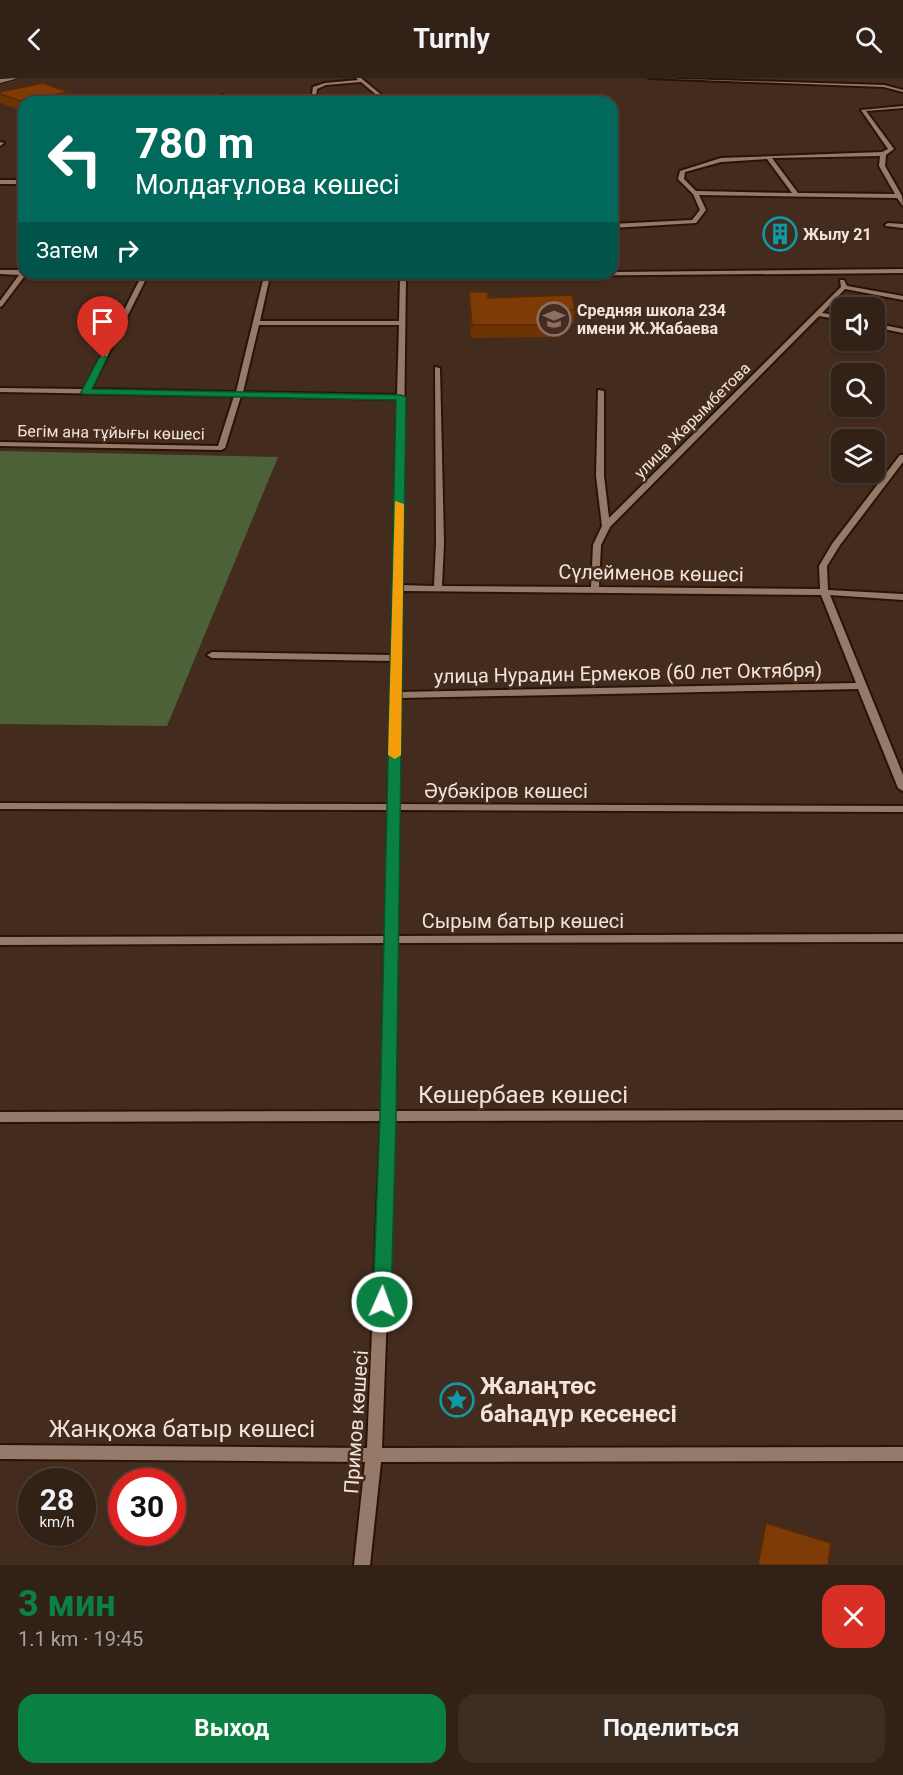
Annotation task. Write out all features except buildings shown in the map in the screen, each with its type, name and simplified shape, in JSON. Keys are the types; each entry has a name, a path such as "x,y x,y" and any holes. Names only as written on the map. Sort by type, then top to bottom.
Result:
{"street":[{"path":"0,81 13,78"},
{"path":"651,78 884,86 903,91"},
{"path":"314,96 315,88 325,84 360,79 381,96"},
{"path":"618,226 694,222 703,210 695,193 681,179 683,171 721,160 883,154 891,150 863,110 903,107"},
{"path":"883,154 882,166 903,204"},
{"path":"768,158 795,194"},
{"path":"0,182 18,182"},
{"path":"695,193 898,196"},
{"path":"888,225 903,226"},
{"path":"618,273 903,271"},
{"path":"0,272 18,272"},
{"path":"839,272 844,287 903,298"},
{"path":"0,305 19,279"},
{"path":"86,392 142,279"},
{"path":"239,393 267,279"},
{"name":"Примов көшесі","path":"362,1565 374,1455 388,1118 403,279"},
{"name":"улица Жарымбетова","path":"596,590 597,545 606,526 844,287"},
{"path":"817,314 831,316"},
{"path":"257,323 402,323"},
{"path":"885,327 903,331"},
{"path":"437,368 440,543 438,589"},
{"path":"0,390 401,397"},
{"path":"600,391 600,476 606,526"},
{"name":"Бегім ана тұйығы көшесі","path":"0,444 220,447 239,393"},
{"path":"903,457 836,544 823,566 824,592 903,788"},
{"name":"Сүлейменов көшесі","path":"398,588 824,592 903,597"},
{"path":"213,655 396,658"},
{"name":"улица Нурадин Ермеков (60 лет Октября)","path":"396,695 862,686"},
{"name":"Әубәкіров көшесі","path":"0,806 903,809"},
{"name":"Сырым батыр көшесі","path":"0,941 903,938"},
{"name":"Көшербаев көшесі","path":"0,1117 903,1116"},
{"name":"Жанқожа батыр көшесі","path":"0,1452 374,1455 903,1454"}],"green space":[{"path":"0,451 278,457 167,726 0,724"}],"slow traffic":[{"path":"395,755 399,504"}],"place":[{"name":"Жылу 21","path":"780,234"},
{"name":"Средняя школа 234 имени Ж.Жабаева","path":"554,319"},
{"name":"Жалаңтөс баһадүр кесенесі","path":"457,1400"}],"route":[{"path":"103,358 86,392 401,397 388,1118 382,1302"}]}
